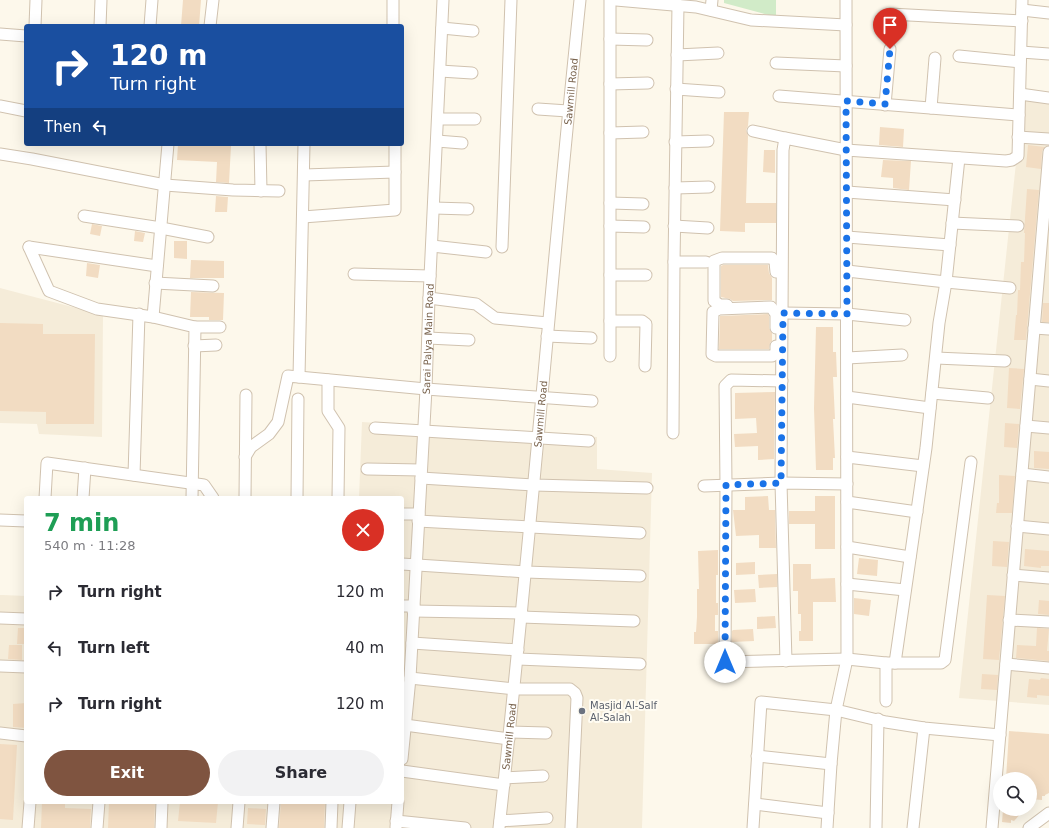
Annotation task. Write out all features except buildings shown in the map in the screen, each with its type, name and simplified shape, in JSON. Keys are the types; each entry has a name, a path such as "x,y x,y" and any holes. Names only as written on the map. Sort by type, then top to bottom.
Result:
{"street":[{"path":"34,24 36,0"},
{"path":"100,24 101,0"},
{"path":"150,24 152,0"},
{"path":"210,24 213,0"},
{"path":"393,0 393,24"},
{"name":"Sarai Palya Main Road","path":"404,736 410,678 408,650 414,608 424,432 443,0"},
{"path":"502,247 511,0"},
{"name":"Sawmill Road","path":"500,825 515,689 543,397 548,323 568,111 580,0"},
{"path":"610,0 610,356"},
{"path":"616,0 696,7 712,5 751,20 846,24"},
{"path":"827,828 836,710 847,659 846,0"},
{"path":"673,433 674,226 678,6"},
{"path":"753,132 846,150 1006,161 1012,160 1018,156 1022,10"},
{"path":"890,14 1022,10 1049,13"},
{"path":"442,28 473,31"},
{"path":"0,34 24,36"},
{"path":"610,39 648,40"},
{"path":"885,104 890,49"},
{"path":"677,55 718,53"},
{"path":"958,56 1021,57 1049,54"},
{"path":"931,108 935,58"},
{"path":"776,63 846,66"},
{"path":"440,71 472,73"},
{"path":"610,84 648,84"},
{"path":"676,89 719,92"},
{"path":"1020,94 1049,98"},
{"path":"779,96 1019,115"},
{"path":"0,106 24,110"},
{"path":"538,109 568,111"},
{"path":"438,119 475,119"},
{"path":"610,133 643,132"},
{"path":"1018,137 1049,139"},
{"path":"785,138 783,150 779,272 775,301 770,305 720,305 714,301 714,261 722,258 772,258 779,272 783,313 779,346 776,353 772,356 716,356 712,354 713,312 719,308 771,307 776,314 779,346 782,381 781,483 786,660"},
{"path":"437,141 462,143"},
{"path":"676,142 708,141"},
{"path":"153,317 168,146"},
{"path":"260,146 261,191"},
{"path":"299,377 304,146"},
{"path":"303,217 395,210 395,146"},
{"path":"992,828 1034,328 1044,268 1049,152"},
{"path":"0,154 165,185 278,191"},
{"path":"886,701 890,663 905,590 923,466 946,282 959,158"},
{"path":"304,175 395,172"},
{"path":"675,188 709,187"},
{"path":"847,192 955,200"},
{"path":"610,203 643,204"},
{"path":"434,208 468,209"},
{"path":"84,216 208,237"},
{"path":"952,223 1018,226"},
{"path":"610,226 644,227"},
{"path":"674,226 708,228"},
{"path":"847,237 950,245"},
{"path":"432,246 486,252"},
{"path":"157,266 29,247 48,292 97,309 139,314 194,327 220,327"},
{"path":"674,262 706,262"},
{"path":"846,271 1010,288"},
{"path":"354,274 430,276"},
{"path":"610,275 646,275"},
{"path":"155,283 213,286"},
{"path":"429,298 476,304 495,318 548,323"},
{"path":"783,313 847,314 905,320"},
{"path":"134,475 139,314"},
{"path":"610,321 642,320 646,324 645,366"},
{"path":"192,496 194,327"},
{"path":"1034,328 1049,329"},
{"path":"547,336 591,338"},
{"path":"428,338 469,340"},
{"path":"194,346 216,345"},
{"path":"847,358 902,355"},
{"path":"936,358 1005,361"},
{"path":"245,457 250,447 269,434 278,422 288,376 426,389 592,401"},
{"path":"1030,379 1049,381"},
{"path":"328,380 328,411 339,428 338,496"},
{"path":"782,381 731,380 725,386 725,662 847,659 890,663 941,663 945,660 971,462"},
{"path":"932,393 988,398"},
{"path":"245,496 246,395"},
{"path":"847,396 930,408"},
{"path":"297,496 298,399"},
{"path":"1026,426 1049,428"},
{"path":"375,428 589,441"},
{"path":"847,457 923,466"},
{"path":"45,496 46,463 204,485 212,496"},
{"path":"83,496 85,468"},
{"path":"367,469 534,485 647,488"},
{"path":"1022,474 1049,477"},
{"path":"704,486 781,483 847,484"},
{"path":"847,502 916,512"},
{"path":"404,514 418,518 530,528 640,532"},
{"path":"0,520 24,521"},
{"path":"1017,526 1049,529"},
{"path":"847,547 910,557"},
{"path":"404,564 526,572 640,576"},
{"path":"1013,575 1049,578"},
{"path":"847,584 905,590"},
{"path":"404,606 634,621"},
{"path":"0,618 24,619"},
{"path":"1009,620 1049,622"},
{"path":"408,650 518,655 640,664"},
{"path":"1006,664 1049,668"},
{"path":"0,666 24,667"},
{"path":"410,678 515,689 570,689 575,692 577,698 571,828"},
{"path":"753,828 761,702 836,710 886,722 924,728 1000,735"},
{"path":"876,828 878,719"},
{"path":"405,725 510,735 546,733"},
{"path":"913,828 924,728"},
{"path":"0,733 24,736"},
{"path":"757,756 831,764"},
{"path":"404,771 504,781 543,776"},
{"path":"28,828 30,804"},
{"path":"97,828 99,804"},
{"path":"160,828 162,804"},
{"path":"237,828 238,804"},
{"path":"272,828 274,804"},
{"path":"331,828 332,804"},
{"path":"348,828 350,804"},
{"path":"398,804 396,824 465,828"},
{"path":"755,804 828,813"},
{"path":"1029,828 1049,813"},
{"path":"500,825 547,818"}],"shaded area":[{"path":"1023,97 1049,100 1049,705 959,698"},
{"path":"0,288 103,315 102,437 39,434 37,424 0,423"},
{"path":"362,422 597,437 597,469 652,473 642,828 0,828 0,595 24,596 24,804 404,804 404,496 359,496"}],"green space":[{"path":"724,0 776,0 776,17 724,3"}],"place":[{"name":"Masjid Al-Salf Al-Salah","path":"582,711"}],"route":[{"path":"725,662 726,485 781,483 783,313 847,314 846,101 885,104 890,49"}]}
